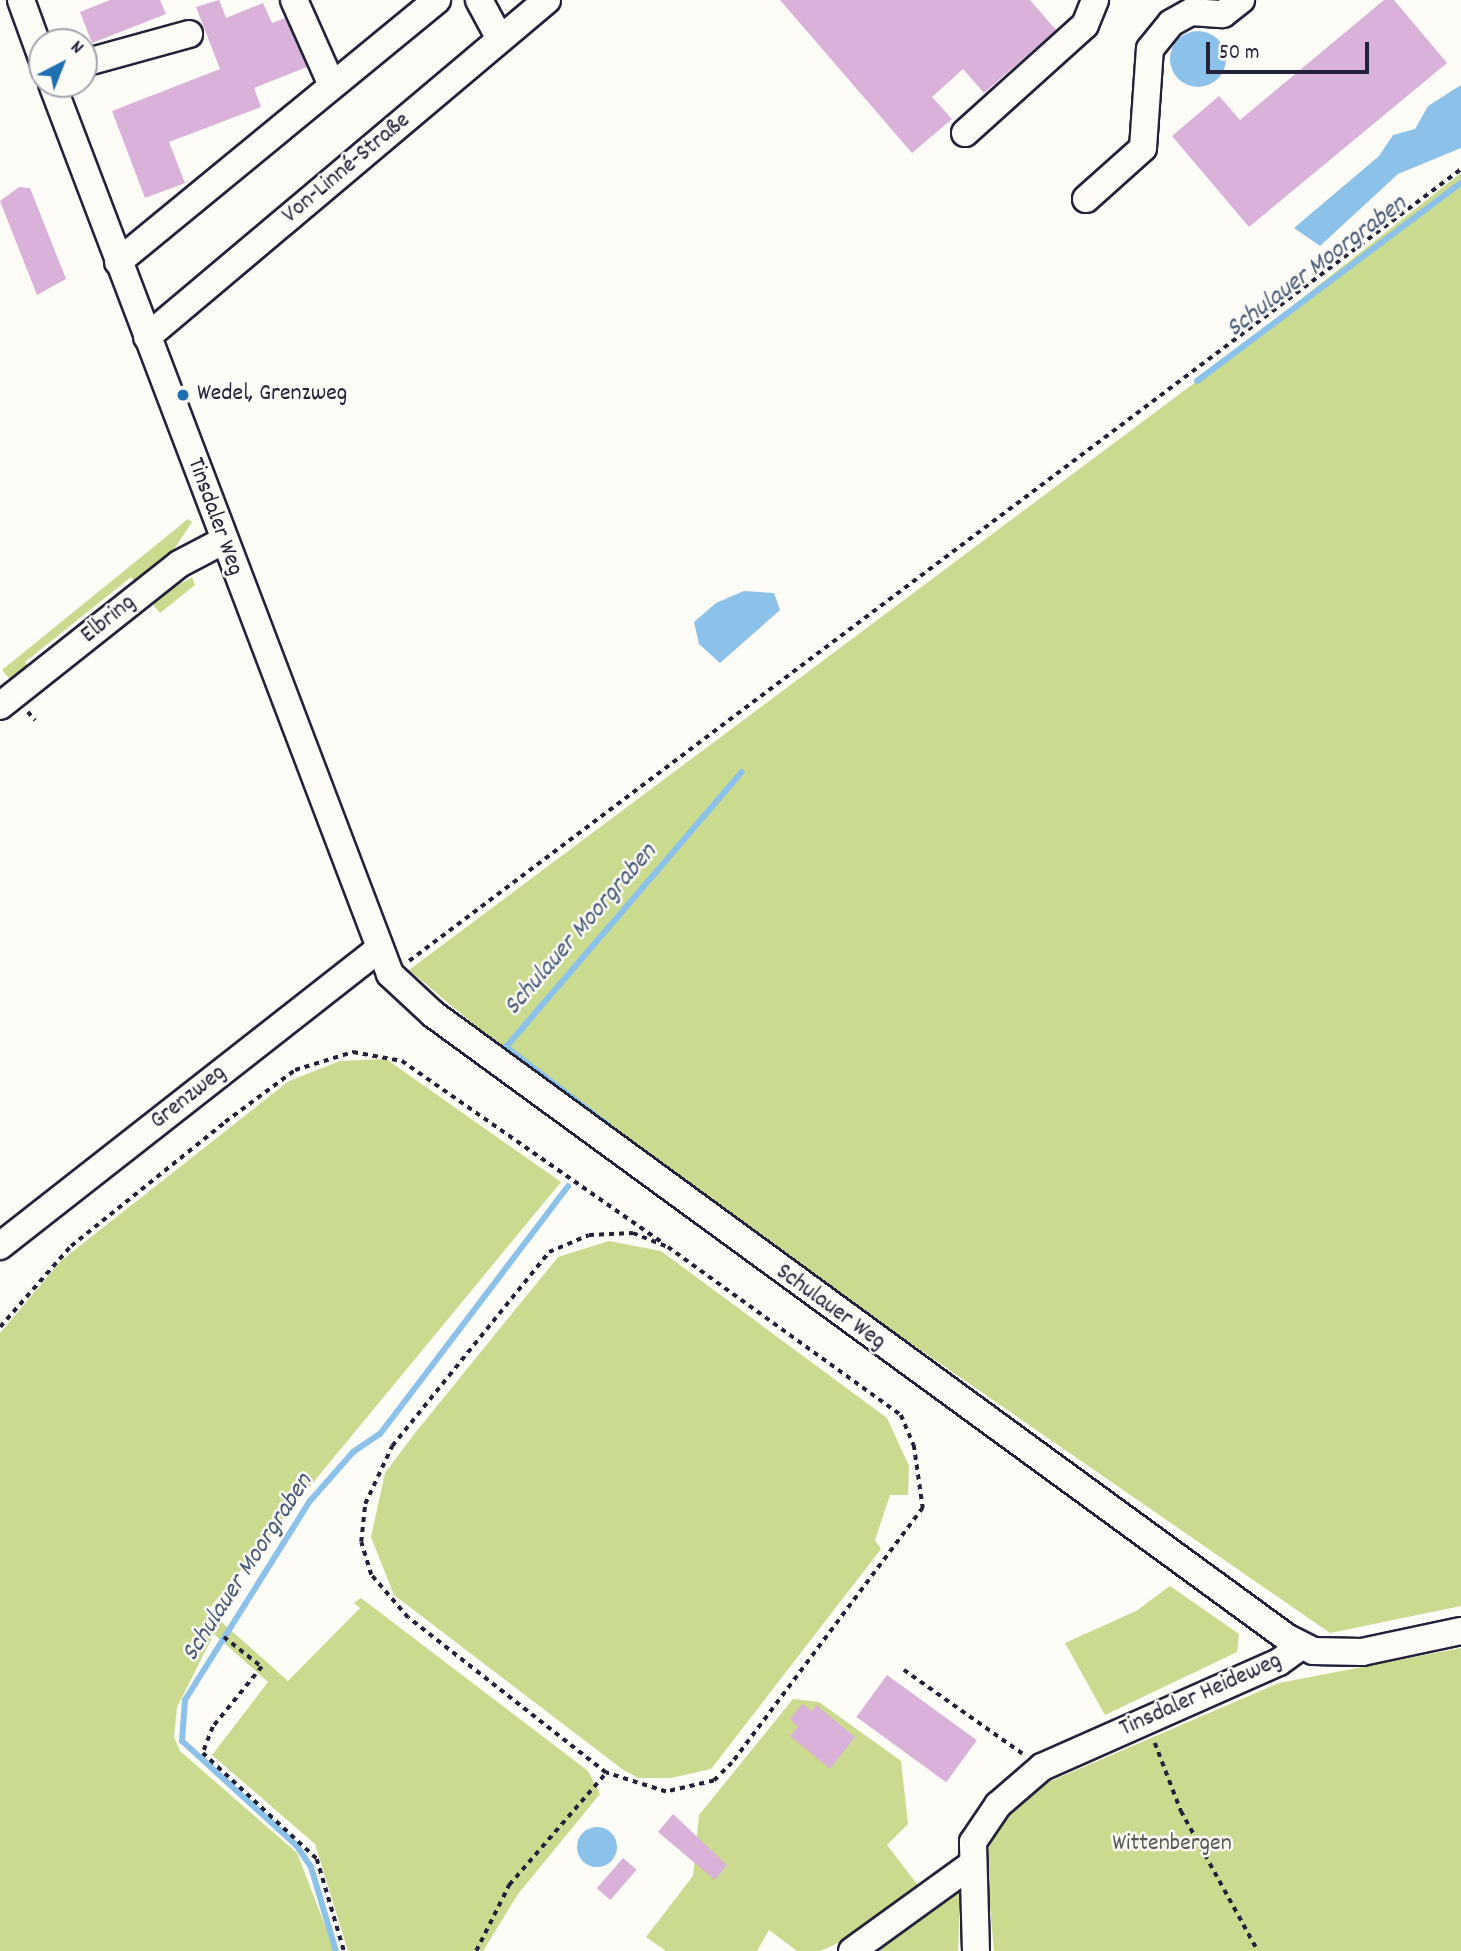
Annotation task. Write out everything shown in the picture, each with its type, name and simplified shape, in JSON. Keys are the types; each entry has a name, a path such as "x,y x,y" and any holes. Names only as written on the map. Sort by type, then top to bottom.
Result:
{"street":[{"path":"21,0 31,28"},
{"path":"294,0 331,83"},
{"path":"118,262 331,83 437,0"},
{"path":"479,0 500,39"},
{"name":"Von-Linné-Straße","path":"146,337 547,0"},
{"path":"965,133 1085,25 1095,0"},
{"path":"1086,199 1143,148 1150,49 1157,40 1191,12 1223,14 1241,0"},
{"path":"98,59 188,34"},
{"name":"Tinsdaler Weg","path":"57,98 377,950"},
{"name":"Elbring","path":"0,706 179,564 223,541"},
{"name":"Schulauer Weg","path":"377,950 390,974 433,1014 822,1303 1301,1646"},
{"name":"Grenzweg","path":"0,1245 377,950"},
{"name":"Tinsdaler Heideweg","path":"973,1853 998,1805 1042,1767 1148,1720 1301,1646 1362,1653 1461,1631"},
{"path":"852,1951 973,1853"},
{"path":"973,1853 976,1951"}],"path":[{"path":"390,974 672,769 1461,169"},
{"path":"0,1327 71,1245 233,1115 295,1070 353,1052 402,1061 668,1247 901,1415 914,1444 923,1508 714,1781 666,1792 606,1773 387,1598 371,1575 361,1542 365,1504 392,1446 550,1252 589,1235 633,1233 668,1247"},
{"path":"224,1637 262,1667 213,1727 203,1753 317,1859 344,1951"},
{"path":"904,1670 1042,1767"},
{"path":"1148,1720 1181,1811 1258,1951"},
{"path":"476,1951 509,1885 606,1773"}],"green space":[{"path":"1461,173 1461,1606 1330,1633 870,1315 508,1053 409,970 1197,381"},
{"path":"188,519 192,522 169,557 137,584 131,577 25,662 30,669 13,683 2,670"},
{"path":"192,577 195,585 160,613 150,601"},
{"path":"386,1059 561,1182 208,1610 288,1681 360,1608 354,1603 361,1598 588,1771 600,1794 518,1894 483,1951 348,1951 315,1844 212,1755 268,1682 214,1634 177,1707 174,1737 180,1751 297,1853 335,1951 0,1951 0,1333 62,1260 289,1081 340,1061"},
{"path":"609,1241 661,1251 887,1418 909,1466 908,1495 890,1495 875,1540 881,1549 711,1769 671,1778 638,1778 622,1769 394,1595 371,1537 385,1473 415,1433 558,1257"},
{"path":"1170,1586 1239,1634 1237,1652 1105,1715 1065,1643 1136,1611"},
{"name":"Wittenbergen","path":"1461,1648 1461,1951 994,1951 985,1854 1006,1816 1030,1790 1279,1683"},
{"path":"793,1699 819,1702 901,1761 908,1824 887,1845 920,1888 861,1933 820,1951 797,1951 769,1930 757,1951 666,1951 646,1937 693,1876 699,1815"},
{"path":"961,1880 958,1951 865,1951"}],"water":[{"path":"1198,31 1209,33 1218,39 1224,48 1224,70 1218,79 1209,85 1198,87 1187,85 1178,79 1172,70 1170,59 1172,48 1178,39 1187,33"},
{"path":"1461,85 1461,148 1398,174 1320,246 1294,228 1379,156 1393,135 1415,129 1428,106"},
{"path":"744,591 774,593 780,610 720,663 699,644 694,622 716,603"},
{"path":"597,1827 611,1833 617,1847 611,1861 597,1867 583,1861 577,1847 583,1833"}],"building":[{"path":"110,0 160,0 166,14 98,41 98,28 86,28 80,12"},
{"path":"219,0 226,18 263,3 272,23 285,18 307,67 254,88 261,107 169,142 185,183 145,198 112,111 220,69 196,7"},
{"path":"780,0 1030,0 1056,30 984,93 963,69 932,97 952,119 912,153"},
{"path":"1384,0 1394,0 1447,63 1249,227 1172,136 1219,96 1240,120"},
{"path":"19,187 30,188 66,279 37,295 0,201"},
{"path":"887,1675 977,1740 946,1782 856,1717"},
{"path":"802,1704 812,1711 816,1705 855,1737 830,1769 790,1736 798,1727 790,1719"},
{"path":"673,1814 727,1865 715,1880 658,1832"},
{"path":"623,1858 637,1870 610,1900 597,1888"}],"waterway":[{"name":"Schulauer Moorgraben","path":"1197,381 1461,183"},
{"name":"Schulauer Moorgraben","path":"609,1126 506,1047 742,772"},
{"name":"Schulauer Moorgraben","path":"336,1951 311,1867 296,1845 182,1741 185,1700 310,1501 353,1452 380,1434 568,1186"}],"place":[{"name":"Wedel, Grenzweg","path":"183,395"}]}
